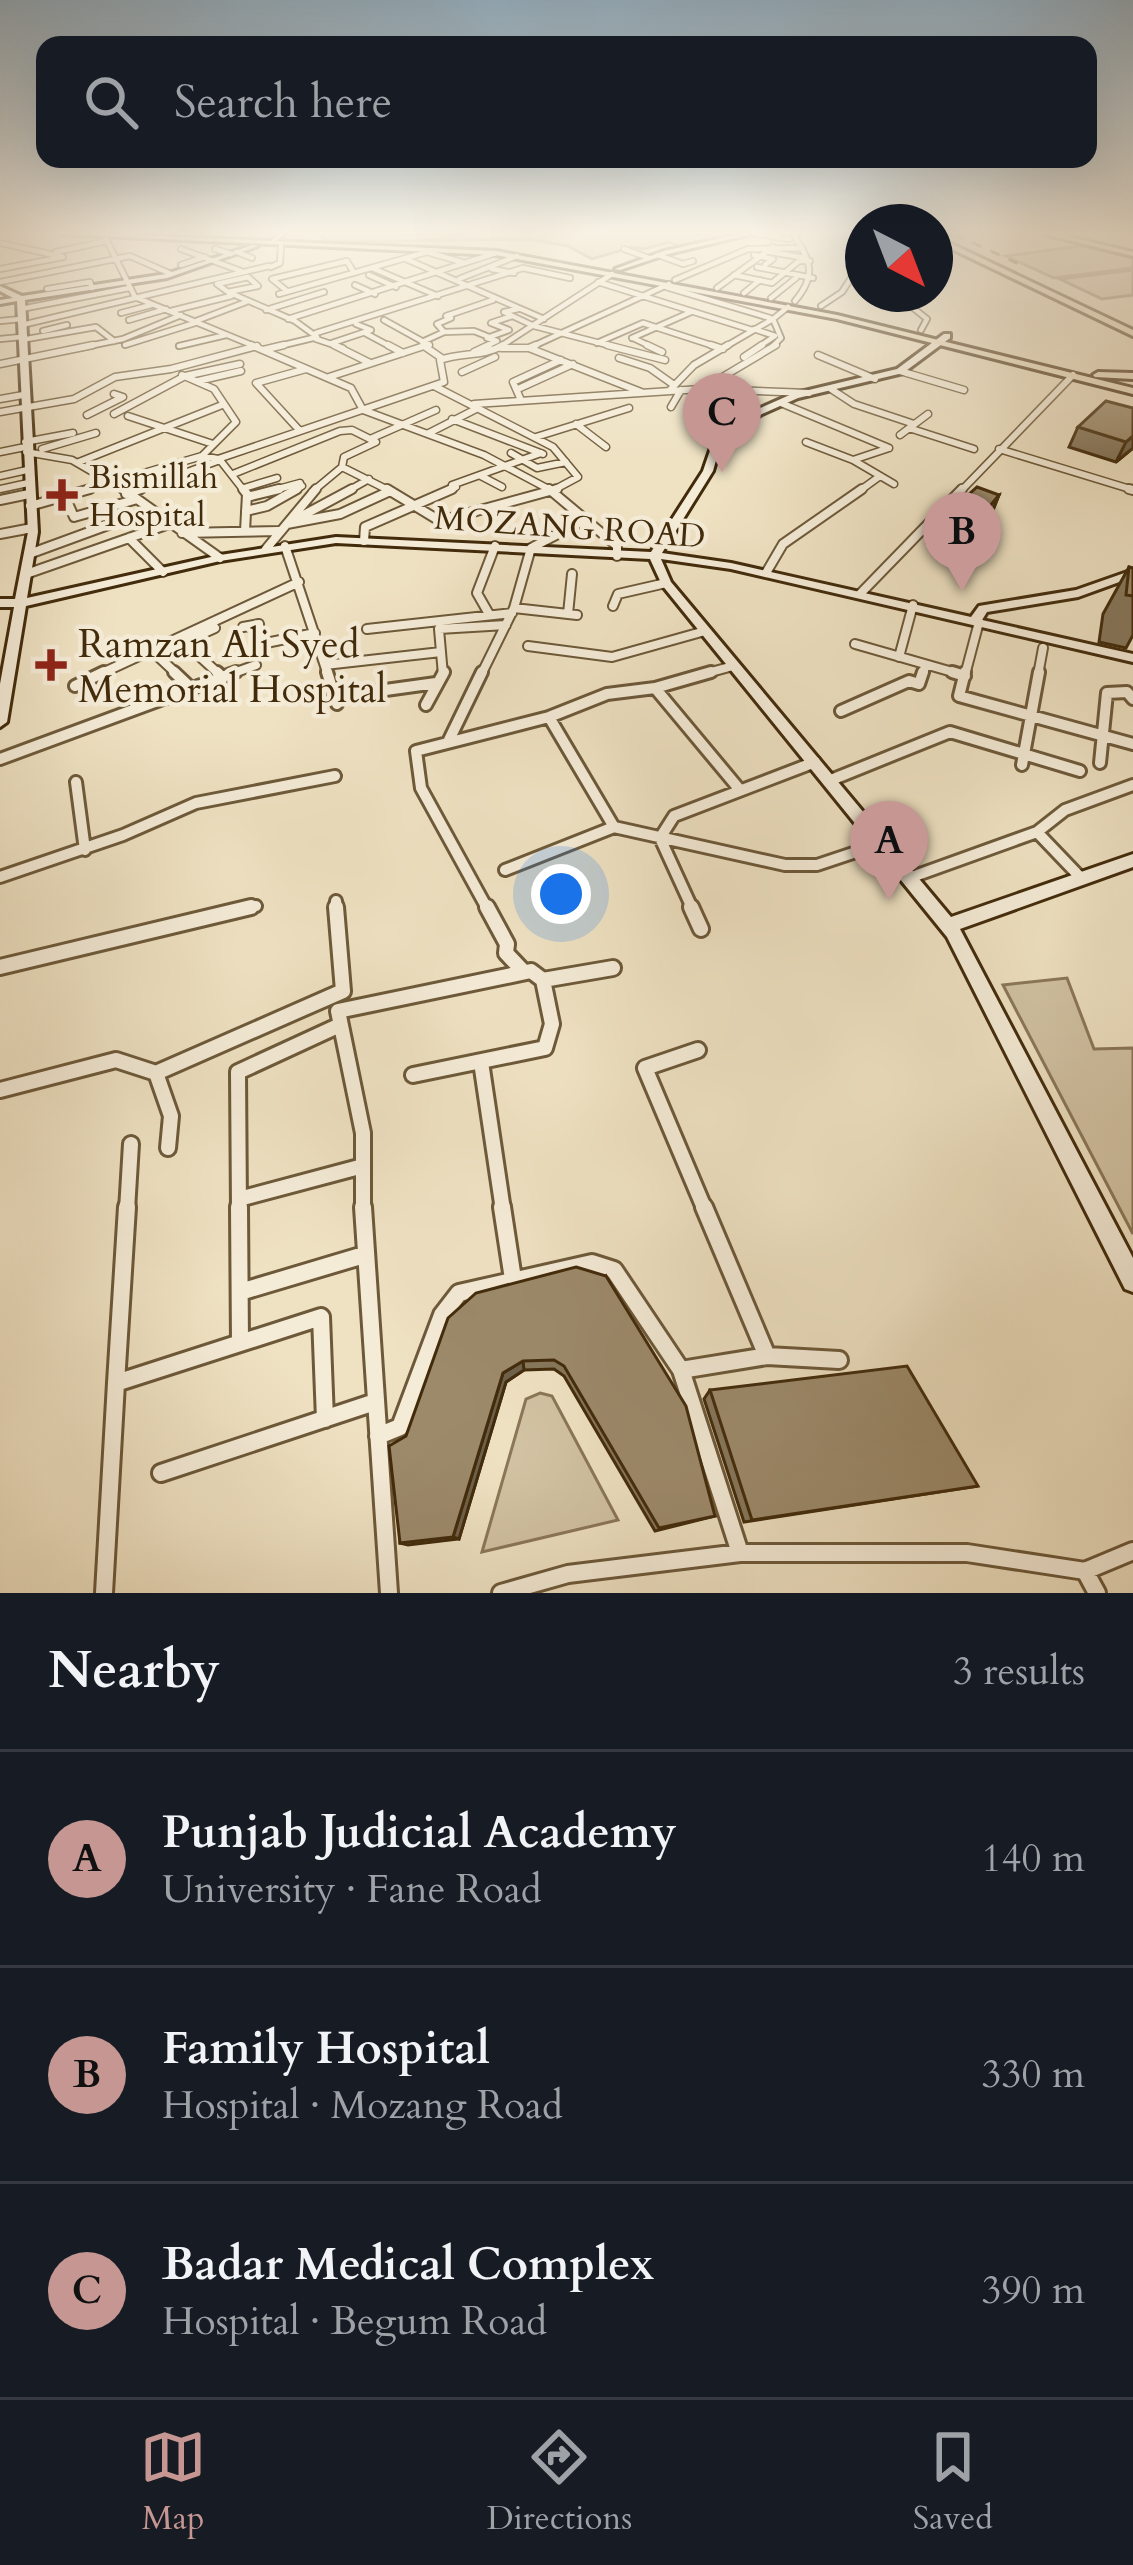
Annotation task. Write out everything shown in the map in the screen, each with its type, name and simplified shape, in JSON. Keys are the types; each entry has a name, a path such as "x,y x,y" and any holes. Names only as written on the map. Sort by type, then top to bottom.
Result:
{"main road":[{"path":"811,308 1133,383"},
{"path":"831,308 944,339"},
{"path":"1088,308 1133,330"},
{"path":"1076,373 1133,383"}],"street":[{"path":"7,308 21,321 77,331 96,327 114,340"},
{"path":"0,722 32,528 21,321 14,308"},
{"path":"0,339 21,321 47,308"},
{"path":"21,321 57,308"},
{"path":"0,322 94,308"},
{"path":"121,313 138,308"},
{"path":"164,308 329,376 352,388 363,410 493,460 556,493 617,546 617,556"},
{"path":"129,320 174,308"},
{"path":"125,345 184,329 230,308"},
{"path":"262,308 370,363"},
{"path":"266,310 271,308"},
{"path":"288,319 324,308"},
{"path":"0,399 74,399 116,377 316,336 401,308"},
{"path":"444,332 436,324 469,308"},
{"path":"509,308 534,326 630,354 664,356 652,345 591,322"},
{"path":"468,352 489,354 559,308"},
{"path":"384,320 464,371 509,351 565,335 620,308"},
{"path":"681,308 775,336 744,357"},
{"path":"701,389 782,338 773,319 742,308"},
{"path":"671,407 674,389 694,365 787,308"},
{"path":"82,310 98,320 85,324"},
{"path":"489,337 508,330 491,322 515,312 544,319"},
{"path":"614,350 692,312"},
{"path":"921,330 927,319 923,312"},
{"path":"151,314 162,323 205,334"},
{"path":"0,364 114,340 181,315"},
{"path":"605,316 722,349"},
{"path":"54,317 77,331"},
{"path":"332,343 371,330 355,324"},
{"path":"43,331 67,325"},
{"path":"635,325 588,346 650,368 674,389"},
{"path":"582,327 619,334"},
{"path":"175,342 219,330"},
{"path":"329,376 403,353 444,332 474,331 496,341 442,361"},
{"path":"364,333 403,353"},
{"path":"175,342 229,334"},
{"path":"944,339 900,371 781,403 718,438 708,471 655,556 666,583 947,926 1133,1281"},
{"path":"61,340 64,350"},
{"path":"175,342 194,360"},
{"path":"620,358 652,345"},
{"path":"500,348 509,351"},
{"path":"529,348 644,393"},
{"path":"232,352 241,369"},
{"path":"818,356 875,379"},
{"path":"519,394 513,382 561,360"},
{"path":"0,476 65,496 202,456 218,459 444,382 442,361"},
{"path":"519,394 572,364"},
{"path":"300,431 256,383 308,368"},
{"path":"171,369 214,389 236,422 202,456"},
{"path":"114,414 185,376 241,369"},
{"path":"196,381 241,369"},
{"path":"900,371 964,390"},
{"path":"860,594 1076,373"},
{"path":"342,467 440,520 470,508 556,493 578,477 539,439 434,386"},
{"path":"370,439 436,410 519,394 614,397 674,389 810,393"},
{"path":"831,389 854,404 974,449"},
{"path":"74,399 83,418 123,397 114,394"},
{"path":"614,397 641,418"},
{"path":"0,412 23,402"},
{"path":"781,403 889,448 853,460"},
{"path":"429,434 471,404"},
{"path":"80,462 166,430 188,415 222,406"},
{"path":"493,460 577,424 629,408"},
{"path":"364,541 365,527 455,487 452,484 543,454 436,410"},
{"path":"900,435 928,414"},
{"path":"128,416 213,444"},
{"path":"577,424 606,447"},
{"path":"832,428 806,442 853,460 894,484"},
{"path":"233,474 340,431 352,430 376,442 344,457 342,467 313,490 266,549"},
{"path":"0,452 82,432"},
{"path":"39,449 96,433"},
{"path":"25,447 80,462 220,559"},
{"path":"999,449 1133,490"},
{"path":"511,453 537,468 566,462"},
{"path":"65,496 74,517 220,460 246,493 245,531"},
{"path":"481,476 502,488"},
{"path":"766,573 783,544 880,476"},
{"path":"246,493 278,478"},
{"path":"283,527 369,479"},
{"path":"246,493 303,484 267,506 246,511"},
{"path":"0,489 29,488"},
{"path":"0,500 29,488"},
{"path":"182,533 283,527 340,514 390,491"},
{"path":"29,554 149,510"},
{"path":"449,740 513,610 531,548 586,519"},
{"path":"26,574 169,524"},
{"path":"0,534 32,528"},
{"path":"129,538 163,572"},
{"name":"MOZANG ROAD","path":"0,603 22,603 285,546 364,541 495,546 655,556 766,573 1133,658"},
{"path":"285,546 336,700 436,683"},
{"path":"489,614 477,593 495,546"},
{"path":"1133,573 1078,593 983,609 959,696 1133,744"},
{"path":"367,628 513,610 573,614 572,574"},
{"path":"75,686 299,582"},
{"path":"613,606 618,594 666,583"},
{"path":"1109,583 1133,590"},
{"path":"899,657 913,605"},
{"path":"243,627 259,624 261,644 315,633"},
{"path":"426,705 445,671 439,629 506,625"},
{"path":"215,628 184,642 223,678"},
{"path":"529,646 612,657 706,632"},
{"path":"855,644 965,676"},
{"path":"1023,760 1043,648"},
{"path":"150,650 192,689"},
{"path":"325,665 441,652"},
{"path":"0,759 256,664"},
{"path":"841,711 907,686 909,681 919,684 926,664"},
{"path":"412,1075 544,1048 552,1040 533,974 506,953 508,944 421,788 416,752 549,717 608,694 655,688 734,667"},
{"path":"655,688 740,790"},
{"path":"1100,763 1107,693 1127,692 1133,699"},
{"path":"549,717 614,827"},
{"path":"831,780 950,732 1023,760 1080,770"},
{"path":"660,838 674,815 815,762"},
{"path":"0,877 85,850 196,803 335,776"},
{"path":"76,782 85,850"},
{"path":"909,878 1036,832 1065,810 1133,785"},
{"path":"505,870 614,827 803,866 880,844"},
{"path":"1036,832 1081,878"},
{"path":"660,838 700,929"},
{"path":"947,926 1133,860"},
{"path":"0,1090 116,1060 156,1073 343,991 336,901"},
{"path":"0,967 256,906"},
{"path":"389,1593 364,1255 363,1132 338,1010 533,974 613,968"},
{"path":"240,1343 238,1072 340,1025"},
{"path":"698,1050 645,1068 767,1356"},
{"path":"482,1062 513,1279"},
{"path":"156,1073 171,1117 168,1148"},
{"path":"104,1593 131,1144"},
{"path":"239,1199 363,1166"},
{"path":"240,1292 364,1255"},
{"path":"377,1436 400,1427 442,1315 459,1293 592,1263 614,1270 681,1370 740,1552"},
{"path":"116,1383 321,1317 325,1419"},
{"path":"681,1370 767,1356 839,1360"},
{"path":"161,1473 375,1402"},
{"path":"501,1593 568,1574 740,1552 967,1553 1085,1570 1133,1551"},
{"path":"1085,1570 1097,1593"}],"shaded area":[{"path":"1067,978 1094,1049 1133,1048 1133,1234 1003,985"},
{"path":"540,1393 552,1396 618,1520 482,1552 526,1399"}],"building":[{"path":"1106,401 1133,408 1133,436 1126,442 1078,427"},
{"path":"977,487 999,495 980,518 948,533 933,527"},
{"path":"1129,567 1133,568 1133,596 1126,595"},
{"path":"576,1267 606,1276 686,1406 715,1516 659,1528 564,1366 554,1360 523,1361 503,1373 453,1537 400,1543 389,1446 406,1436 448,1318 476,1293"},
{"path":"907,1366 978,1486 752,1520 710,1390"}],"place":[{"name":"Badar Medical Complex","path":"722,472"},
{"name":"Bismillah Hospital","path":"62,495"},
{"name":"Family Hospital","path":"962,591"},
{"name":"Ramzan Ali Syed Memorial Hospital","path":"51,665"},
{"name":"Punjab Judicial Academy","path":"889,900"}]}
